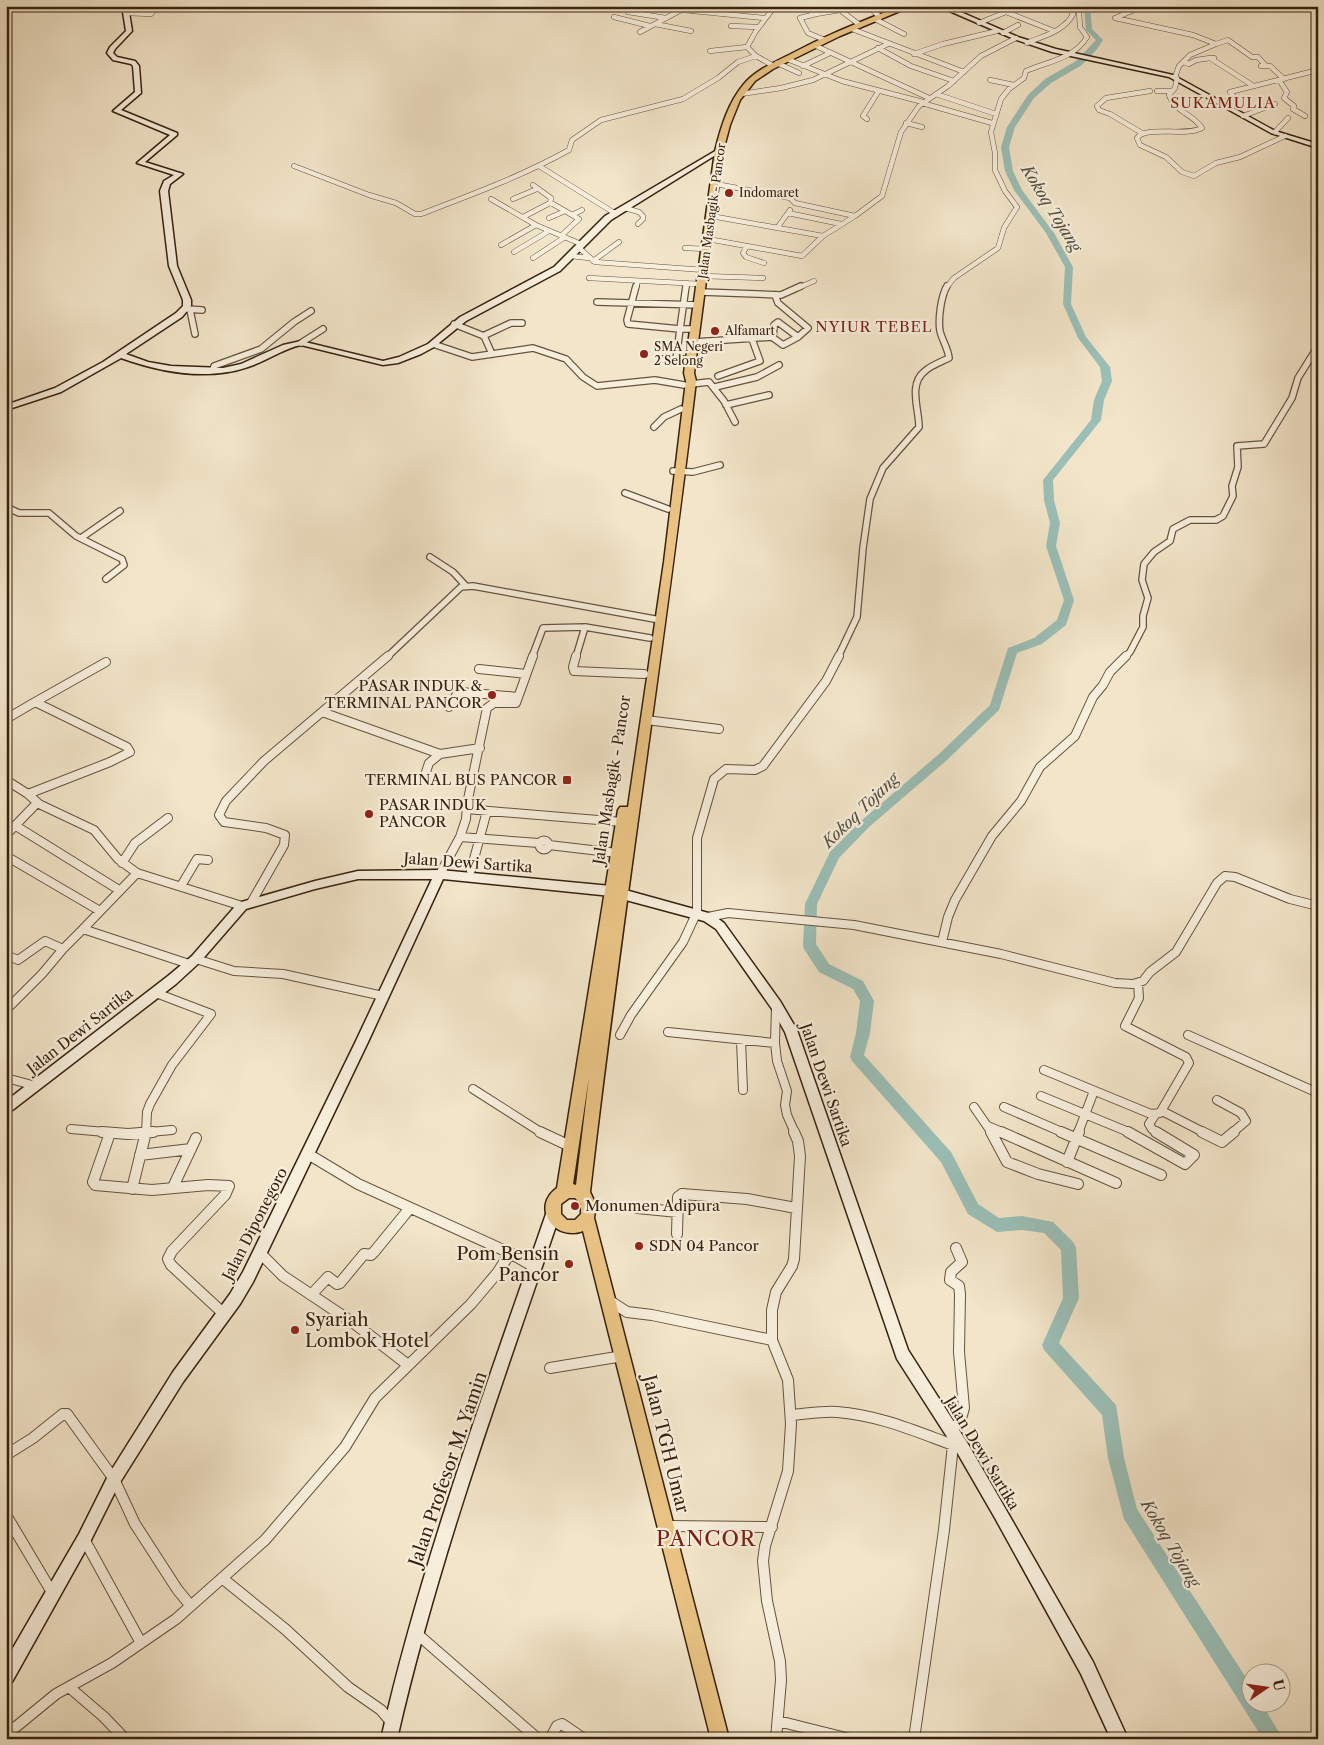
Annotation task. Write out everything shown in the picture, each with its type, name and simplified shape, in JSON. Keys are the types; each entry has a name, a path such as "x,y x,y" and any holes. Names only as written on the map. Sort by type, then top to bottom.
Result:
{"main road":[{"name":"Jalan Masbagik - Pancor","path":"564,1193 646,720 656,620 688,381 719,151 726,125 740,94 750,81 774,64 825,40 909,6"},
{"name":"Jalan Masbagik - Pancor","path":"668,534 668,509 676,471 681,409 688,381"},
{"name":"Jalan Masbagik - Pancor","path":"582,1194 616,892 617,853 650,638 656,620"},
{"path":"564,1193 582,1194 590,1205 587,1218 579,1225 568,1226 559,1222 553,1214 556,1200 564,1193"},
{"name":"Jalan TGH Umar","path":"587,1218 720,1739"}],"street":[{"path":"165,6 156,8 151,14 126,10 129,33 112,48 110,53 115,59 133,62 136,66 138,93 116,111 175,134 140,162 179,174 167,184 164,191 171,238 172,260 187,300 187,309 195,334"},
{"path":"643,6 765,18"},
{"path":"688,11 694,6"},
{"path":"803,6 816,14"},
{"path":"868,6 877,18 904,34"},
{"path":"942,6 1000,32 1066,55 1151,70 1176,78 1275,132 1318,146"},
{"path":"1027,42 1054,30 1073,17 1070,6"},
{"path":"620,1036 631,1015 703,915 697,838 706,811 710,787 714,779 726,770 755,770 763,766 832,673 856,622 870,499 883,468 919,427 916,390 918,378 927,369 950,358 940,332 940,316 945,289 954,278 998,248 1004,228 1016,210 1016,205 1008,196 995,170 995,154 991,132 992,123 1004,95 1012,85 1024,78 1026,71 1066,55 1087,38 1080,27 1079,12 1076,6"},
{"path":"750,7 773,8"},
{"path":"747,47 758,27 773,8"},
{"path":"1139,8 1115,18 1193,35 1216,44"},
{"path":"640,32 680,10"},
{"path":"825,40 808,33 800,17 840,10 856,27 888,44 964,72"},
{"path":"979,23 1004,11 1054,30"},
{"path":"628,12 666,18"},
{"path":"614,17 691,31"},
{"path":"914,54 943,44 1000,32 1018,25"},
{"path":"731,26 758,27"},
{"path":"708,239 802,256 823,236 882,196 895,148 906,123 922,102 954,81 981,56 1016,38"},
{"path":"1284,136 1240,158 1216,163 1194,176 1186,175 1166,157 1140,144 1137,136 1142,133 1201,130 1200,124 1184,115 1172,103 1169,97 1175,88 1178,67 1193,52 1229,41 1252,57 1258,57 1263,66 1270,66 1282,80 1287,92 1284,98 1294,106 1293,109 1306,116"},
{"path":"740,94 808,82 888,44"},
{"path":"814,45 929,98"},
{"path":"710,51 747,47"},
{"path":"747,47 756,56 799,73"},
{"path":"878,48 901,62 954,81"},
{"path":"803,66 830,53"},
{"path":"294,166 369,195 396,203 418,214 502,183 539,166 567,151 575,138 601,120 683,99 718,78 738,62 756,56"},
{"path":"787,58 824,75 878,92 922,102 992,123"},
{"path":"1183,62 1189,64 1196,60 1212,58 1252,85"},
{"path":"1221,103 1235,98 1230,92 1318,70"},
{"path":"990,80 1012,85"},
{"path":"1142,133 1110,114 1099,110 1097,106 1106,98 1150,91"},
{"path":"1157,91 1171,92"},
{"path":"867,118 863,116 878,92"},
{"path":"936,94 996,114"},
{"path":"1243,116 1275,104"},
{"path":"1275,132 1288,118"},
{"path":"906,123 922,126"},
{"path":"301,343 388,363 396,362 433,344 454,324 561,266 603,222 719,151"},
{"path":"539,166 616,214"},
{"path":"716,184 790,198 795,203 855,216"},
{"path":"513,199 535,187 552,199 550,202"},
{"path":"491,199 549,231 580,245 591,260"},
{"path":"533,258 563,237 579,220 550,202"},
{"path":"523,217 550,202"},
{"path":"777,228 795,203"},
{"path":"625,208 641,214 644,219 638,224"},
{"path":"572,214 582,210"},
{"path":"549,218 565,211"},
{"path":"788,213 841,224"},
{"path":"711,216 823,236"},
{"path":"806,233 816,219"},
{"path":"501,246 536,224"},
{"path":"514,252 549,231"},
{"path":"591,260 619,242"},
{"path":"747,246 743,253 746,258 764,263"},
{"path":"685,248 707,249"},
{"path":"571,256 703,276 763,278"},
{"path":"589,278 687,283 703,276"},
{"path":"638,281 627,320 630,326 696,329"},
{"path":"701,292 782,294 814,281"},
{"path":"676,359 687,283"},
{"path":"694,342 773,338 784,346 808,328 778,303 776,294"},
{"path":"597,302 699,305"},
{"path":"6,408 58,390 120,355 187,309 202,310"},
{"path":"213,369 214,366 261,349 294,322 312,311"},
{"path":"483,336 511,323 522,322"},
{"path":"773,338 774,325 778,322 798,337"},
{"path":"454,324 483,336 487,340 492,354"},
{"path":"120,355 157,367 213,369 247,365 288,346 301,343 323,330"},
{"path":"718,376 760,361 752,339"},
{"path":"433,344 467,356 526,348 546,350 566,359 583,377 597,386 655,380 706,381 715,387 735,422"},
{"path":"942,942 948,917 955,900 992,836 1021,801 1040,768 1075,736 1093,697 1103,686 1110,672 1130,652 1143,627 1143,616 1148,598 1142,580 1144,564 1154,552 1170,542 1173,529 1180,524 1190,520 1216,520 1223,516 1233,496 1232,486 1238,467 1236,446 1240,444 1256,446 1264,444 1292,398 1298,378 1318,346"},
{"path":"663,359 691,359"},
{"path":"715,387 757,378 779,365"},
{"path":"726,405 769,395"},
{"path":"654,427 664,417 681,409"},
{"path":"676,471 693,472 720,466"},
{"path":"625,493 668,509"},
{"path":"6,507 19,513 49,513 68,530 124,562 123,567 106,580"},
{"path":"81,538 120,511"},
{"path":"430,557 453,572 465,586"},
{"path":"6,780 28,794 37,803 94,830 122,863 137,874 247,904 284,845 285,835 282,832 266,828 224,822 220,811 240,783 378,665 458,589 465,586 656,620"},
{"path":"449,707 457,694 461,692 518,697 543,628 585,628 650,638"},
{"path":"585,628 573,667 574,671 644,674"},
{"path":"6,719 106,662"},
{"path":"479,669 526,674"},
{"name":"Jalan Diponegoro","path":"9,1665 53,1594 114,1478 178,1377 242,1288 384,996 440,874 460,837 466,819 466,810 487,708 494,703 515,703 518,697"},
{"path":"28,794 110,762 131,751 127,747 36,702"},
{"path":"322,712 440,754 480,748"},
{"path":"646,720 718,728"},
{"path":"426,772 429,763 440,754"},
{"path":"6,835 37,803"},
{"path":"466,810 622,822"},
{"path":"471,870 487,811"},
{"path":"122,863 135,843 168,818"},
{"path":"16,826 119,890"},
{"path":"460,837 539,843 542,849 547,848 549,845 617,853"},
{"path":"6,856 100,911"},
{"path":"181,886 197,859 208,860"},
{"path":"6,1010 42,974 119,890 137,874"},
{"name":"Jalan Dewi Sartika","path":"6,1109 156,993 193,962 247,904 358,875 440,874 616,892 703,915 720,926 776,1005 794,1039 900,1349 951,1430 958,1447 1080,1656 1120,1739"},
{"path":"703,915 728,913 854,925 1001,954 1090,978 1120,983 1138,983 1179,948 1217,882 1222,877 1228,875 1235,877 1290,899 1318,906"},
{"path":"83,929 193,962 234,971 283,974 384,996"},
{"path":"6,955 18,960 45,941 63,949"},
{"path":"1041,1096 1148,1141 1185,1164 1194,1155 1150,1127 1150,1122 1159,1113 1190,1063 1186,1056 1125,1026 1139,998 1138,983"},
{"path":"132,1189 146,1134 147,1112 158,1088 172,1065 211,1014 156,993"},
{"path":"776,1005 775,1043 777,1061 788,1092 786,1109 799,1148 800,1165 794,1259 788,1273 778,1286 773,1300 772,1340 786,1371 791,1415 788,1471 764,1552 763,1569 767,1601 779,1650 781,1680 776,1739"},
{"path":"668,1032 775,1043"},
{"path":"1188,1035 1318,1093"},
{"path":"741,1040 743,1090"},
{"path":"1044,1070 1094,1091 1159,1113 1222,1142 1246,1121 1241,1113 1218,1100"},
{"path":"6,1078 36,1086"},
{"path":"473,1089 538,1131 572,1147"},
{"path":"1067,1162 1094,1091"},
{"path":"974,1107 988,1126 1007,1162 1038,1174 1078,1184"},
{"path":"1004,1107 1161,1176"},
{"path":"988,1126 1116,1182"},
{"path":"71,1129 146,1134 172,1130"},
{"path":"110,1133 94,1184 132,1189 164,1190 173,1187 218,1184 227,1185 229,1188 221,1200 172,1251 168,1259 171,1265 224,1314"},
{"path":"173,1187 196,1138"},
{"path":"140,1155 191,1149"},
{"path":"308,1154 358,1184 510,1254 536,1268"},
{"path":"677,1234 678,1197 682,1194 747,1199 796,1208"},
{"path":"312,1295 328,1277 337,1284 340,1283 364,1254 374,1252 410,1208"},
{"path":"637,1208 678,1212"},
{"name":"Jalan Profesor M. Yamin","path":"389,1739 415,1632 444,1528 536,1268 553,1214"},
{"path":"951,1430 962,1418 964,1404 959,1352 960,1294 959,1286 950,1280 951,1272 962,1262 956,1248"},
{"path":"260,1253 283,1276 355,1324 408,1365"},
{"path":"6,1735 32,1712 69,1687 112,1663 176,1619 265,1540 345,1447 375,1398 449,1327 486,1288 510,1254"},
{"path":"607,1298 617,1307 627,1312 668,1318 772,1340"},
{"path":"550,1368 623,1356"},
{"path":"791,1415 836,1412 861,1415 958,1447 914,1739"},
{"path":"6,1455 66,1413 114,1478 135,1524 177,1590 190,1605"},
{"path":"6,1515 53,1594"},
{"path":"666,1526 772,1526"},
{"path":"84,1538 141,1644"},
{"path":"222,1578 285,1629 348,1687 380,1710 392,1723"},
{"path":"415,1632 538,1739"},
{"path":"69,1687 104,1717 125,1739"},
{"path":"778,1721 850,1739"},
{"path":"550,1739 557,1726 562,1724 584,1739"}],"waterway":[{"name":"Kokoq Tojang","path":"1087,6 1089,30 1100,40 1095,48 1079,63 1048,81 1031,97 1011,127 1005,147 1009,171 1018,190 1050,233 1069,267 1067,304 1082,338 1105,367 1107,381 1099,400 1096,420 1048,480 1049,500 1055,523 1051,546 1069,600 1062,622 1038,641 1012,651 995,707 943,757 865,824 834,855 811,904 809,945 824,968 858,985 867,1001 863,1033 857,1057 946,1157 973,1209 997,1225 1022,1223 1048,1227 1068,1247 1071,1298 1050,1345 1110,1411 1116,1458 1130,1513 1274,1739"}],"place":[{"name":"Indomaret","path":"729,193"},
{"name":"Alfamart","path":"715,331"},
{"name":"SMA Negeri 2 Selong","path":"644,354"},
{"name":"PASAR INDUK & TERMINAL PANCOR","path":"492,695"},
{"name":"TERMINAL BUS PANCOR","path":"567,780"},
{"name":"PASAR INDUK PANCOR","path":"369,814"},
{"name":"Monumen Adipura","path":"575,1206"},
{"name":"SDN 04 Pancor","path":"639,1246"},
{"name":"Pom Bensin Pancor","path":"569,1264"},
{"name":"Syariah Lombok Hotel","path":"295,1330"}],"district":[{"name":"SUKAMULIA","path":"1223,103"},
{"name":"NYIUR TEBEL","path":"874,327"},
{"name":"PANCOR","path":"706,1539"}]}
